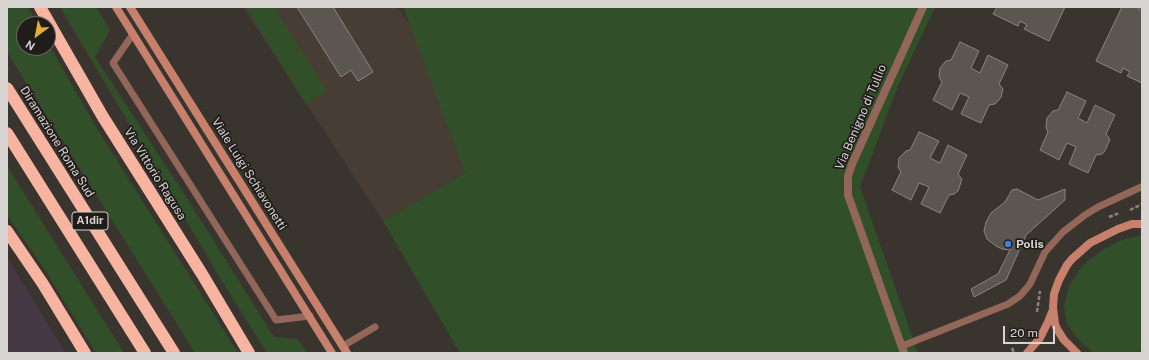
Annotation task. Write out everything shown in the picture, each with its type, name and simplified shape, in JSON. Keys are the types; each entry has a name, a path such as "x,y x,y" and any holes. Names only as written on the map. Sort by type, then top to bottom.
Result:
{"highway":[{"name":"Via Vittorio Ragusa","path":"40,7 103,117 202,274 249,353"},
{"name":"Diramazione Roma Sud","path":"7,88 174,353"},
{"name":"A1dir","path":"7,133 144,353"},
{"path":"7,231 43,284 85,353"}],"street":[{"name":"Viale Luigi Schiavonetti","path":"116,7 332,353"},
{"name":"Viale Luigi Schiavonetti","path":"130,7 345,350"},
{"name":"Via Benigno di Tullio","path":"903,350 848,195 848,176 852,164 923,7"},
{"path":"1077,353 1057,329 1054,318 1054,294 1059,280 1067,264 1072,258 1090,243 1142,218"},
{"path":"1132,224 1142,224"},
{"path":"1027,353 1043,333 1053,307"}],"lane":[{"path":"133,34 113,63 276,320 310,316"},
{"path":"903,350 1014,300 1030,284 1045,252 1063,232 1098,207 1141,187"},
{"path":"345,350 375,327"}],"path":[{"path":"1012,348 1014,353"}],"shaded area":[{"path":"243,7 397,7 410,25 465,173 383,221"},
{"path":"7,257 62,347 65,353 7,353"}],"green space":[{"path":"7,7 28,7 33,16 16,16 16,56 55,56 96,127 238,353 195,353 7,52"},
{"path":"60,7 96,7 110,30 95,57 183,192 274,337 298,339 307,353 267,353 226,288"},
{"path":"246,7 274,7 327,91 306,104"},
{"path":"403,7 935,7 897,88 860,187 918,353 460,353 383,221 465,173"},
{"path":"7,166 124,353 96,353 45,270 7,215"},
{"path":"1142,235 1142,350 1135,353 1095,353 1079,340 1066,321 1064,306 1069,286 1080,269 1104,249 1122,240"}],"building":[{"path":"297,7 333,7 373,72 358,81 351,70 341,77"},
{"path":"997,7 1065,7 1049,41 1024,29 1027,25 1020,21 1018,26 993,14"},
{"path":"1122,7 1136,7 1142,10 1142,83 1127,76 1130,72 1123,68 1121,73 1096,61"},
{"path":"960,42 979,51 971,68 980,73 988,55 1008,65 999,84 1003,89 1001,97 995,104 989,105 981,123 961,114 969,97 960,93 952,110 933,100 942,82 939,77 940,68 946,61 951,60"},
{"path":"1067,92 1086,101 1078,118 1087,123 1095,105 1115,115 1106,134 1110,139 1105,151 1102,154 1096,155 1088,173 1069,164 1076,147 1067,143 1059,160 1040,150 1048,132 1046,127 1047,118 1053,111 1058,110"},
{"path":"919,132 939,141 930,158 940,163 948,145 967,155 958,174 962,179 958,191 949,195 940,213 921,204 929,187 919,183 911,200 892,190 901,172 898,167 899,158 906,151 910,150"},
{"name":"Polis","path":"1017,189 1038,200 1065,189 1065,200 1026,235 1006,280 974,297 971,289 998,274 1010,250 1002,249 987,239 984,231 986,222 991,213 1005,202 1012,190"}],"place":[{"name":"Polis","path":"1008,244"}]}
